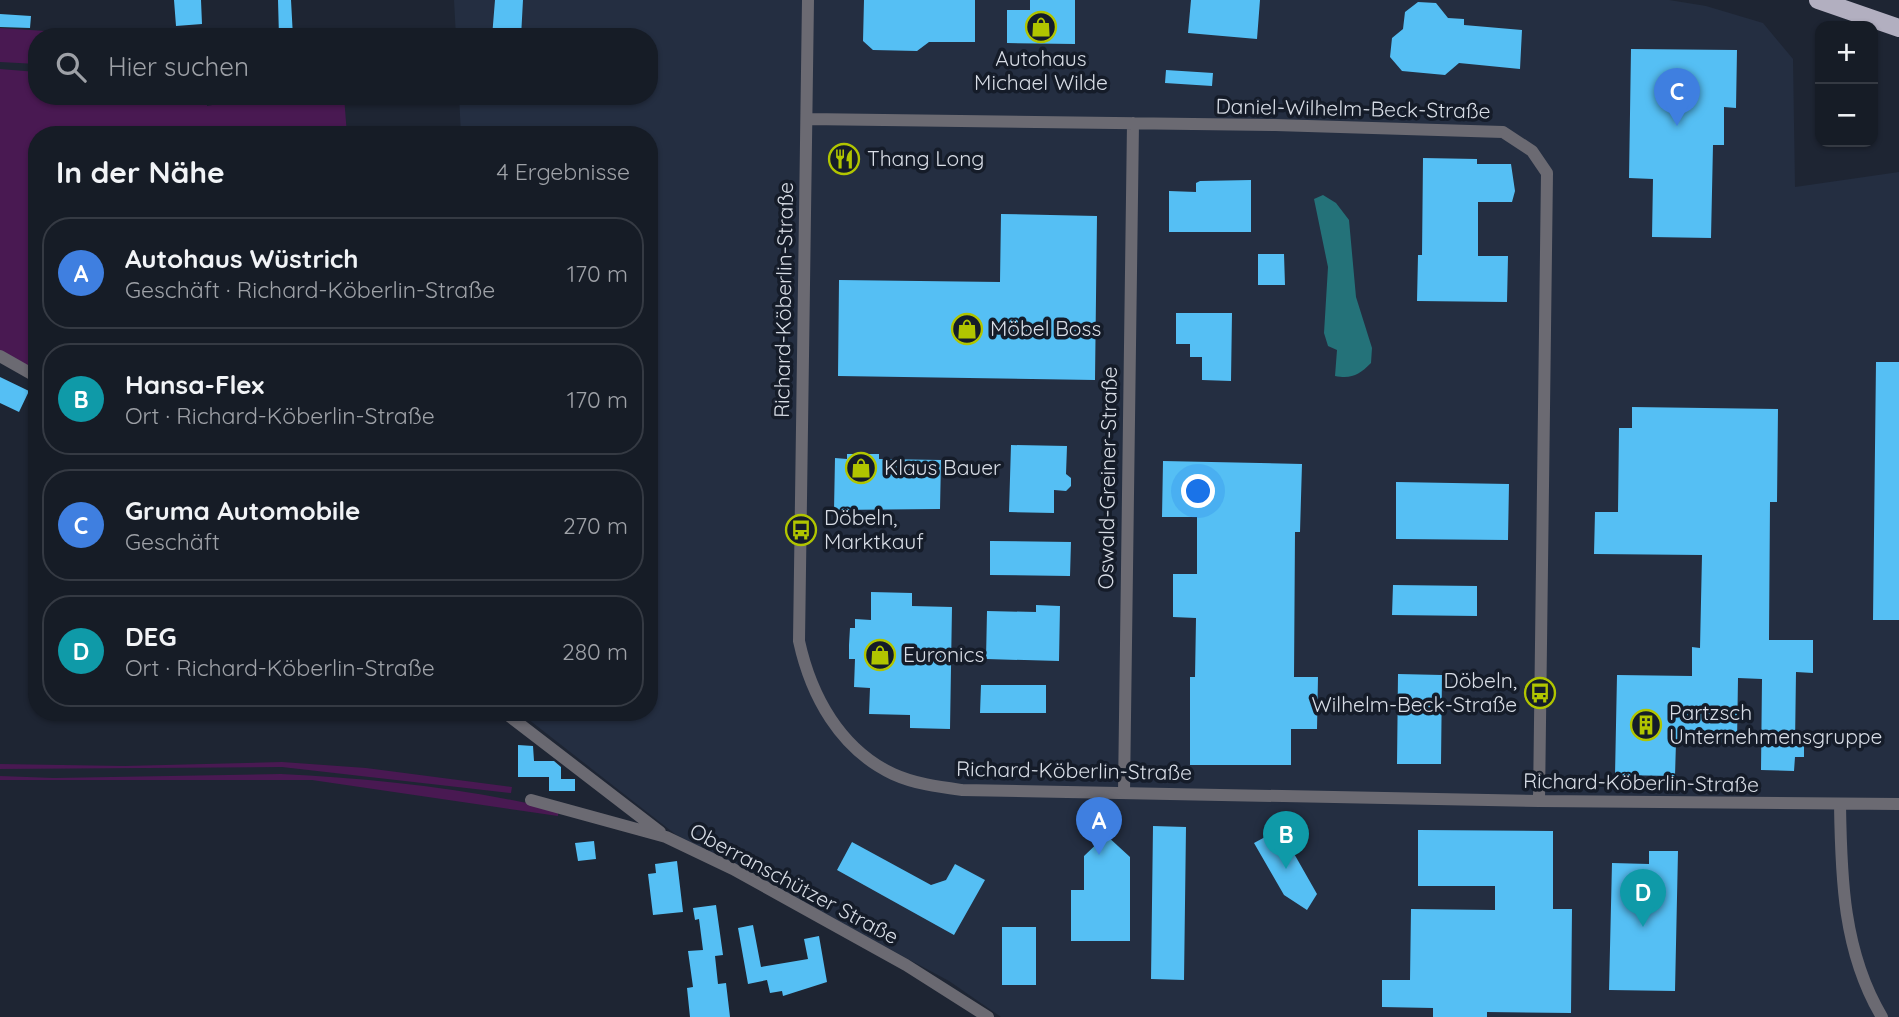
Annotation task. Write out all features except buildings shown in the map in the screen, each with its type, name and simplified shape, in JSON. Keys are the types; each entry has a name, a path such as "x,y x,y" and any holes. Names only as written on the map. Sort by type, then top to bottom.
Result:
{"main road":[{"path":"1822,1 1859,21"},
{"path":"1822,1 1899,28"},
{"path":"1878,30 1899,39"}],"street":[{"name":"Richard-Köberlin-Straße","path":"808,0 799,641 811,685 845,738 892,774 962,790 1539,801 1899,804"},
{"name":"Daniel-Wilhelm-Beck-Straße","path":"807,119 1503,132 1532,151 1547,173 1539,801"},
{"name":"Oswald-Greiner-Straße","path":"1124,792 1133,123"},
{"path":"0,356 28,372"},
{"path":"516,721 666,837"},
{"name":"Oberranschützer Straße","path":"531,800 666,837 733,869 906,965 988,1017"},
{"path":"1840,804 1842,895 1847,925 1874,1004 1882,1017"}],"shaded area":[{"path":"454,0 1669,0 1706,6 1763,23 1793,59 1795,187 1899,172 1899,1017 1001,1017 949,981 675,834 531,721 658,721 658,126 461,126 459,105 658,105 658,28 456,28"},
{"path":"0,28 28,30 28,64 0,62"},
{"path":"0,69 28,71 28,105 345,105 346,126 28,126 28,368 0,351"},
{"path":"1323,195 1336,203 1349,220 1356,297 1372,348 1371,363 1359,373 1346,377 1335,376 1337,350 1328,346 1324,333 1328,267 1314,199"},
{"path":"282,762 366,768 512,787 511,793 282,767 0,769 0,764 124,766"},
{"path":"281,774 350,778 455,790 558,810 558,816 312,780 0,780 0,776 54,778"}],"place":[{"name":"Autohaus Michael Wilde","path":"1041,27"},
{"name":"Gruma Automobile","path":"1677,126"},
{"name":"Thang Long","path":"844,159"},
{"name":"Möbel Boss","path":"967,329"},
{"name":"Klaus Bauer","path":"861,468"},
{"name":"Döbeln, Marktkauf","path":"801,530"},
{"name":"Euronics","path":"880,655"},
{"name":"Döbeln, Wilhelm-Beck-Straße","path":"1540,693"},
{"name":"Partzsch Unternehmensgruppe","path":"1646,725"},
{"name":"Autohaus Wüstrich","path":"1099,855"},
{"name":"Hansa-Flex","path":"1286,869"},
{"name":"DEG","path":"1643,927"}]}
